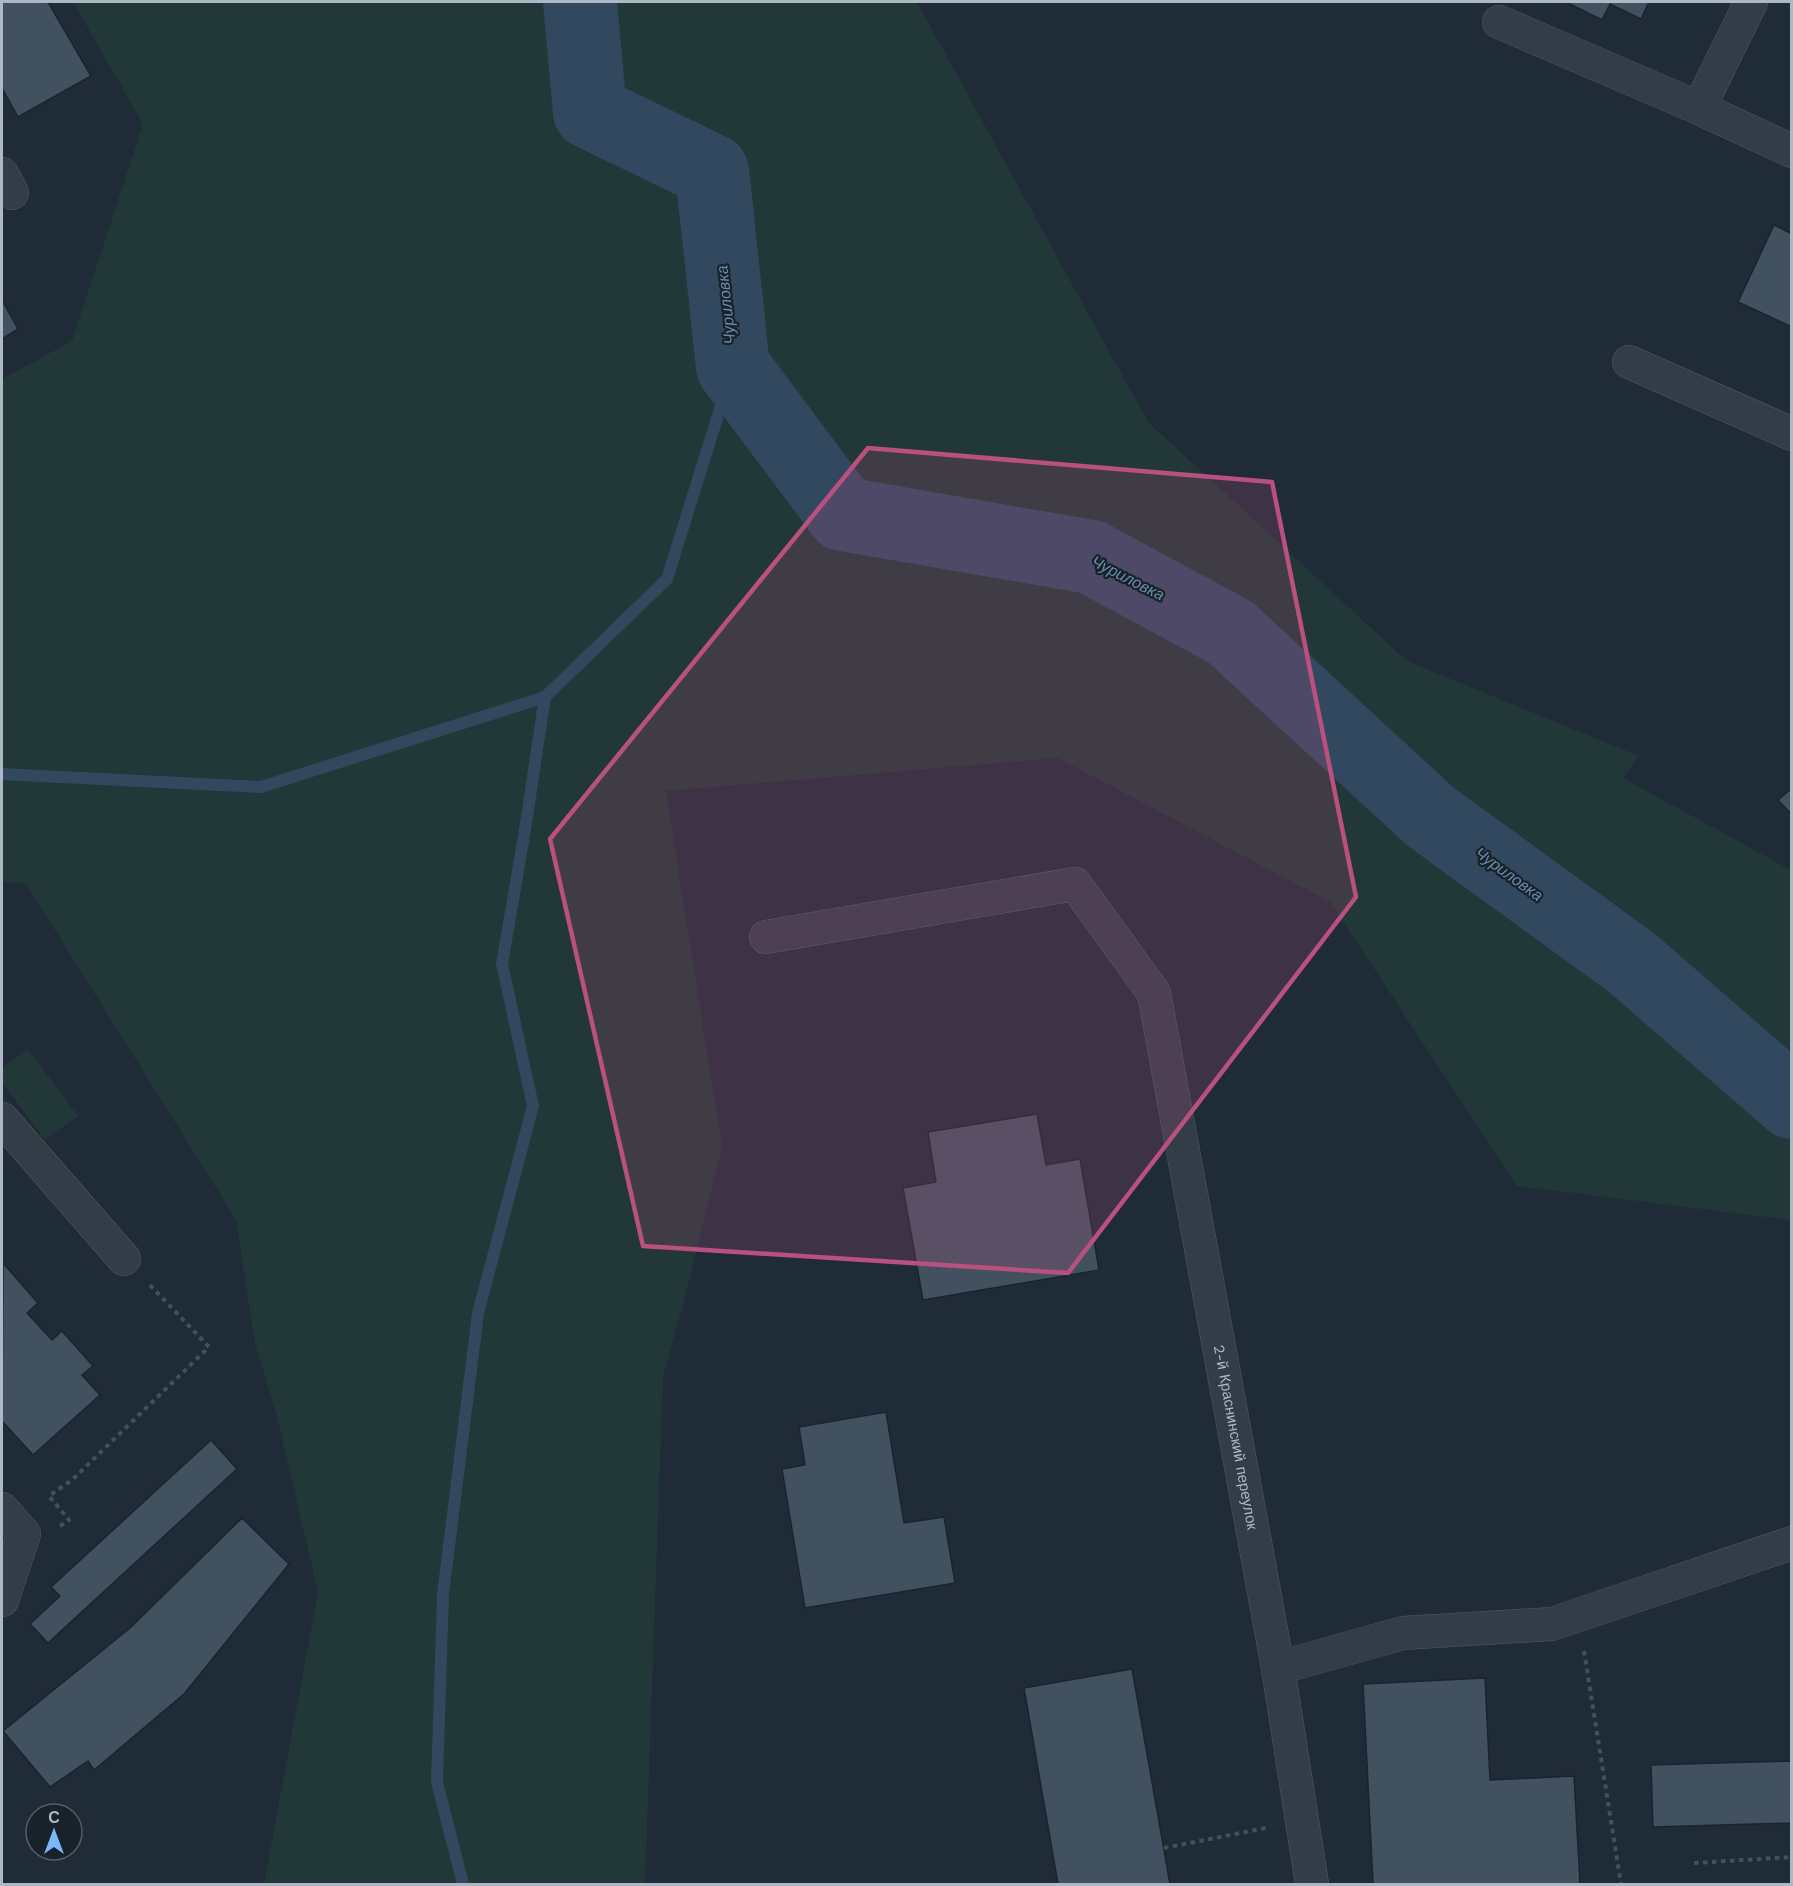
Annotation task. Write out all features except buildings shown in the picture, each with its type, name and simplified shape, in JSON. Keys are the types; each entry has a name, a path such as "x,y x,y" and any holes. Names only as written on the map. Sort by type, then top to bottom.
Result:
{"street":[{"path":"1699,108 1751,2"},
{"path":"1499,22 1699,108 1791,151"},
{"path":"1629,362 1791,434"},
{"name":"2-й Краснинский переулок","path":"766,937 1075,884 1154,993 1278,1668 1312,1884"},
{"path":"2,1119 124,1259"},
{"path":"2,1509 24,1534 3,1587"},
{"path":"1278,1668 1403,1633 1552,1624 1791,1543"}],"path":[{"path":"73,1479 209,1347 124,1259"},
{"path":"1578,1616 1621,1884"},
{"path":"1164,1848 1302,1821"},
{"path":"1694,1863 1791,1857"}],"highlighted area":[{"path":"868,448 1272,482 1356,897 1068,1273 643,1246 550,839"}],"green space":[{"path":"73,2 917,2 1148,422 1407,661 1639,756 1623,778 1791,870 1791,1220 1517,1186 1330,902 1058,758 666,791 722,1146 663,1377 645,1884 264,1884 318,1592 277,1417 255,1344 236,1220 26,884 2,881 2,379 72,341 143,124"},
{"path":"28,1049 78,1116 45,1140 2,1082 2,1068"}],"waterway":[{"name":"Чуриловка","path":"580,2 590,112 712,171 733,367 843,514 1091,557 1230,632 1431,817 1632,963 1792,1102"},
{"path":"2,774 261,787 545,697 667,579 733,367"},
{"path":"463,1884 437,1782 443,1594 478,1313 533,1106 502,964 545,697"}]}
